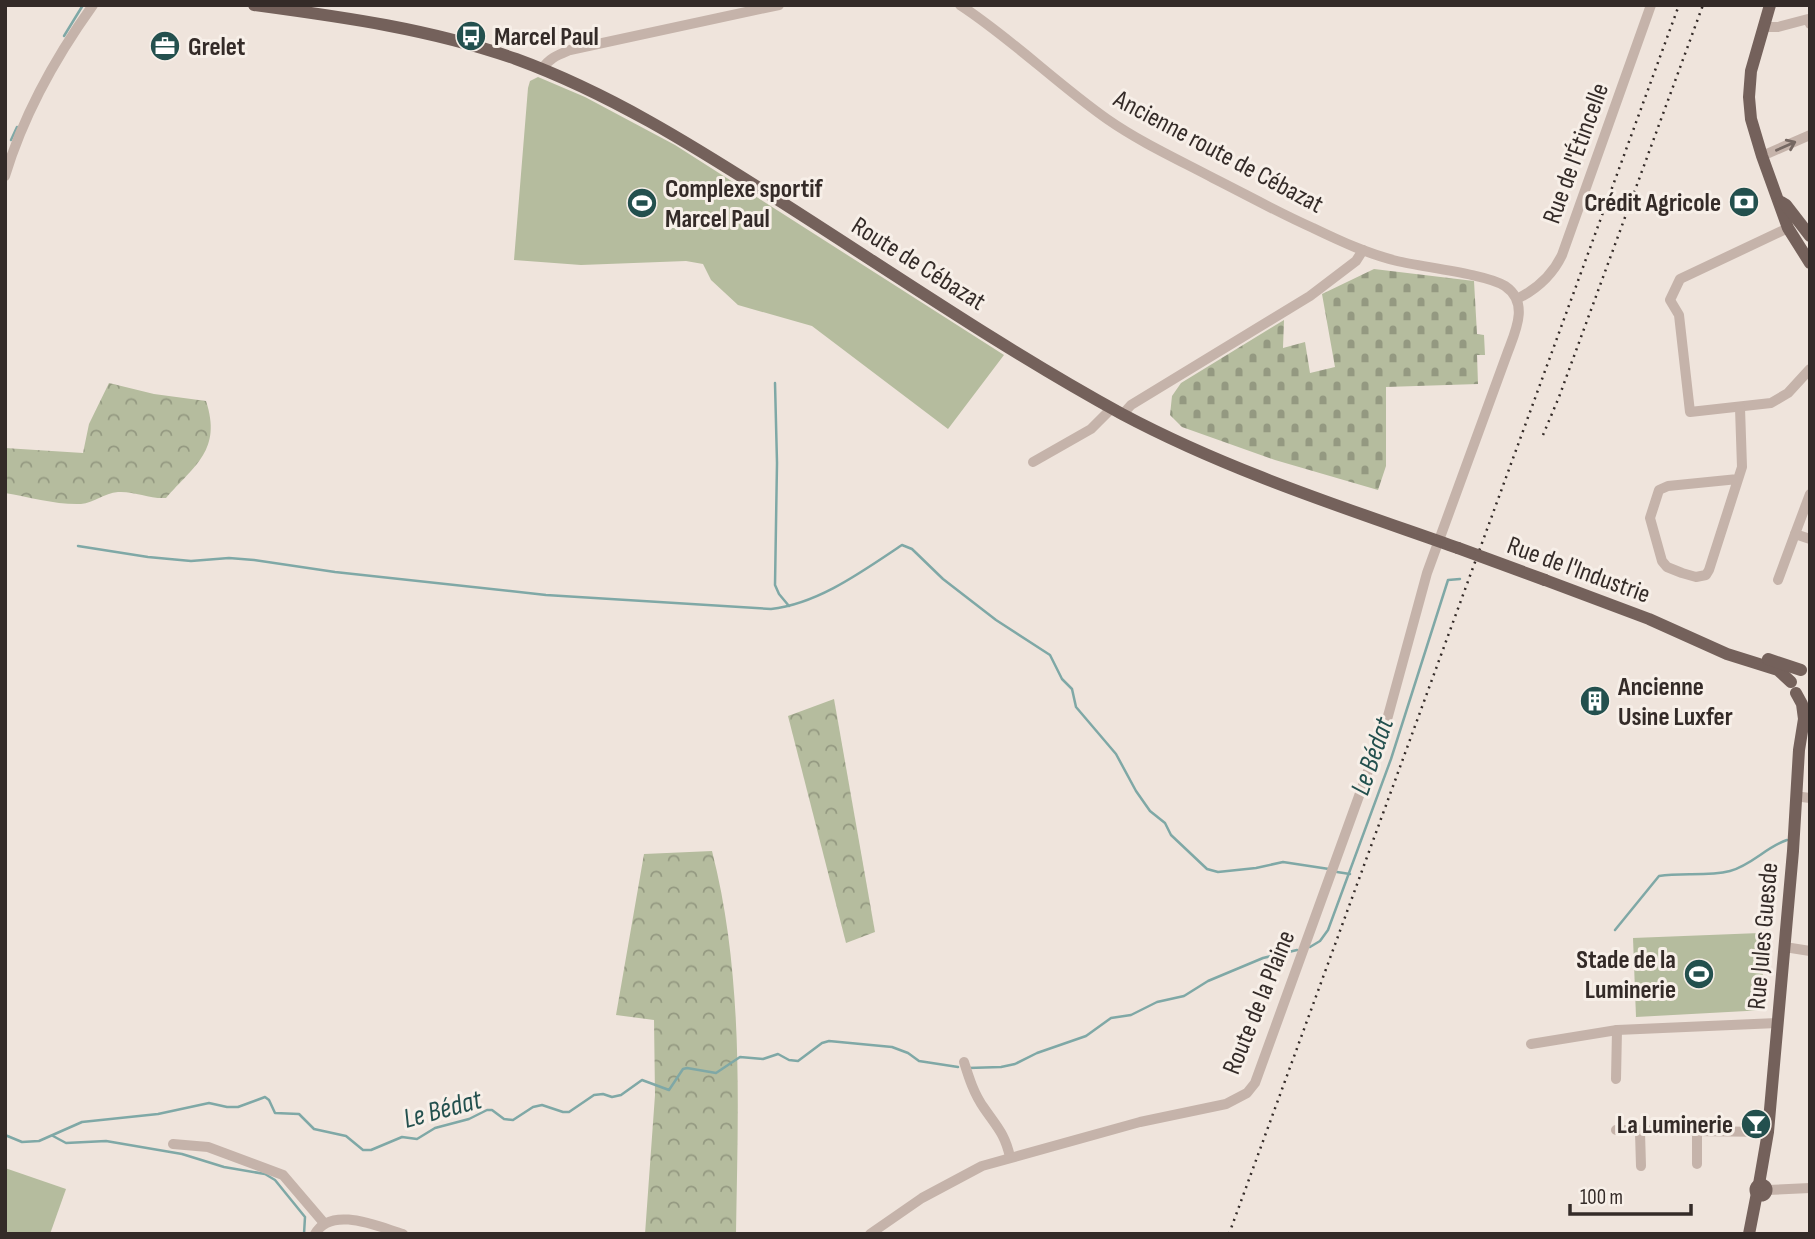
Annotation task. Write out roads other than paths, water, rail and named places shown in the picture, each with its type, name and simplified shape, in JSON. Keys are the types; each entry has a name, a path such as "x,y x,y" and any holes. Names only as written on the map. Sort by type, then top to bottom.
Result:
{"main road":[{"name":"Route de Cébazat","path":"254,5 398,26 481,48 542,69 673,134 1117,411 1237,467 1438,541"},
{"path":"1770,5 1751,71 1749,97 1753,128 1792,233 1808,257"},
{"path":"1780,202 1807,228"},
{"name":"Rue de l'Industrie","path":"1438,541 1545,580 1727,653 1778,670 1793,688"},
{"name":"Rue de l'Industrie","path":"1704,642 1807,670"},
{"path":"1807,670 1794,674 1793,688 1805,696 1810,695"},
{"name":"Rue Jules Guesde","path":"1749,1234 1762,1190 1793,851 1804,714 1793,688"},
{"name":"Rue Jules Guesde","path":"1755,1234 1774,1133 1806,797 1810,725"}],"street":[{"path":"5,176 13,148 36,96 67,42 93,5"},
{"path":"542,69 548,61 570,50 779,5"},
{"name":"Ancienne route de Cébazat","path":"960,5 1125,131 1279,212 1363,250"},
{"name":"Rue de l'Étincelle","path":"1517,299 1545,281 1562,255 1651,5"},
{"path":"1763,27 1778,27 1808,19 1810,24"},
{"path":"1762,156 1810,135"},
{"path":"1807,228 1680,279 1670,300 1679,315 1690,412 1771,403 1788,393 1810,369"},
{"path":"1033,462 1310,296 1356,261 1363,250 1395,261 1505,286 1517,299 1520,309 1518,323 1438,541"},
{"path":"1738,479 1668,485 1660,490 1650,518 1662,561 1667,567 1696,577 1706,575 1738,479 1743,453 1740,408"},
{"path":"1778,580 1810,494"},
{"path":"1795,534 1810,539"},
{"name":"Route de la Plaine","path":"870,1234 922,1198 982,1166 1140,1122 1226,1104 1247,1093 1255,1083 1388,716 1438,541"},
{"path":"1791,948 1810,951"},
{"path":"1531,1044 1617,1030 1777,1023"},
{"path":"1616,1079 1617,1030"},
{"path":"964,1062 983,1107 1003,1132 1010,1157"},
{"path":"1616,1130 1768,1132"},
{"path":"1640,1132 1641,1166"},
{"path":"1697,1132 1698,1164"},
{"path":"173,1144 214,1149 283,1175 324,1223"},
{"path":"1762,1190 1810,1188"},
{"path":"315,1234 324,1223 336,1220 354,1220 403,1234"}],"waterway":[{"path":"64,36 83,5"},
{"path":"11,140 17,127"},
{"path":"775,383 775,585 789,606"},
{"path":"78,546 191,561 229,558 254,560 335,572 546,595 771,609 806,601 823,593 902,545 912,549 943,579 996,620 1050,655 1062,679 1072,689 1076,707 1116,754 1150,811 1165,823 1171,835 1207,869 1218,872 1283,862 1329,869"},
{"name":"Le Bédat","path":"1310,947 1320,941 1328,930 1391,759 1448,580 1460,579"},
{"path":"1615,930 1659,876 1730,871 1787,840"},
{"path":"1337,872 1350,874"},
{"name":"Le Bédat","path":"968,1068 1015,1064 1037,1053 1086,1036 1111,1018 1131,1015 1157,1002 1184,996 1208,981 1263,958 1297,950"},
{"name":"Le Bédat","path":"5,1135 22,1142 39,1141 82,1122 158,1114 209,1103 238,1107 265,1097 275,1113 299,1114 314,1129 346,1136 363,1150 371,1150 402,1137 417,1139 435,1128 469,1119 487,1110 492,1110 504,1119 513,1120 533,1107 542,1105 569,1112 594,1095 621,1095 642,1080 669,1090 683,1069 687,1068 716,1073 740,1057 763,1059 778,1054 798,1061 822,1043 829,1041 892,1047 919,1061 958,1067"},
{"path":"53,1136 66,1143 106,1141 182,1154 224,1167 265,1174 275,1180 305,1217 304,1234"}],"railway":[{"path":"1229,1234 1679,5"},
{"path":"1543,435 1703,5"}],"place":[{"name":"Marcel Paul","path":"471,36"},
{"name":"Grelet","path":"165,46"},
{"name":"Crédit Agricole","path":"1744,202"},
{"name":"Complexe sportif Marcel Paul","path":"642,203"},
{"name":"Ancienne Usine Luxfer","path":"1595,701"},
{"name":"Stade de la Luminerie","path":"1699,974"},
{"name":"La Luminerie","path":"1756,1124"}]}
